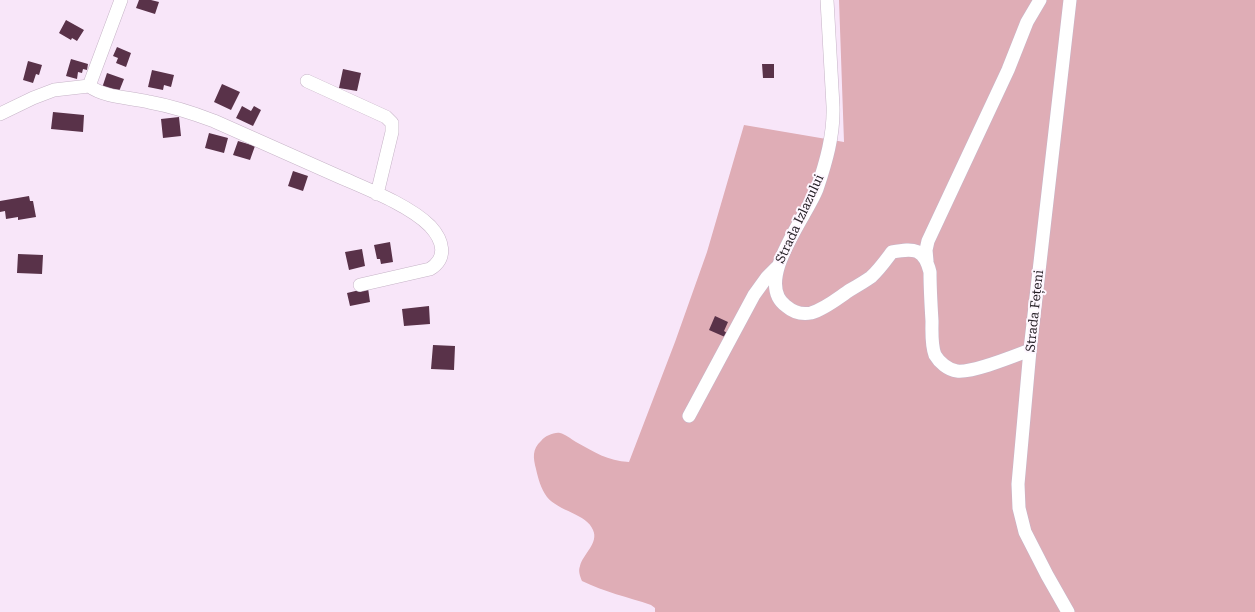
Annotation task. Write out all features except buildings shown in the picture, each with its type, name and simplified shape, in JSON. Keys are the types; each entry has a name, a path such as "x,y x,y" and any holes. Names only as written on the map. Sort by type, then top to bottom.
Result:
{"street":[{"path":"89,86 121,0"},
{"name":"Strada Izlazului","path":"827,0 834,106 834,120 831,140 816,191 777,267 775,286 780,302 794,312 807,314 831,303 872,276 892,252 912,249 920,252 927,261"},
{"path":"1030,350 969,370 956,371 940,362 935,354 932,339 930,272 926,250 928,241 999,91 1030,17 1040,0"},
{"name":"Strada Fețeni","path":"1068,612 1025,532 1019,508 1018,484 1030,350 1070,0"},
{"path":"308,81 386,117 392,123 392,132 377,194"},
{"path":"0,114 32,98 54,90 89,86 96,91 107,94 190,112 214,121 395,202 429,225 438,235 442,247 441,257 437,265 430,269 360,285"},
{"path":"689,416 754,296 767,277 777,267"}],"shaded area":[{"path":"839,0 1255,0 1255,612 655,612 655,608 651,605 607,591 582,581 579,568 594,539 593,530 585,520 558,506 547,497 540,483 535,465 534,454 536,447 547,436 560,433 601,455 614,460 629,462 675,342 707,252 744,125 844,142"}]}
